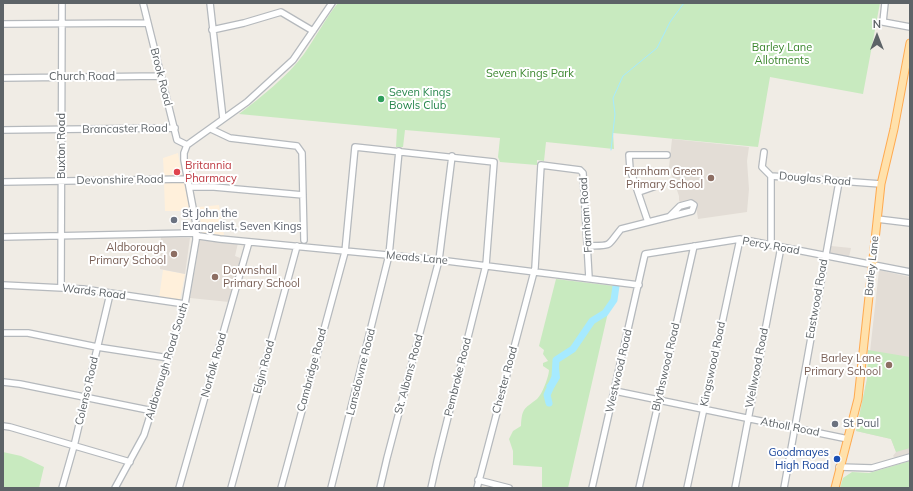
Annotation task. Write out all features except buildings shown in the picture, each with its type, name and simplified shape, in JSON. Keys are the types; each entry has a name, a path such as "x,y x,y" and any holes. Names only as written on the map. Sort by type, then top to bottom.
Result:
{"main road":[{"name":"Barley Lane","path":"835,488 839,467 858,399 881,184 893,137 908,63 910,43"}],"street":[{"name":"Buxton Road","path":"61,288 62,3"},
{"name":"Brook Road","path":"143,3 177,140 187,145"},
{"path":"210,3 223,119"},
{"path":"187,145 247,102 293,60 332,3"},
{"path":"885,3 883,22 910,27"},
{"path":"212,30 244,23 281,12 313,31"},
{"path":"3,24 148,23"},
{"name":"Church Road","path":"3,78 161,76"},
{"name":"Brancaster Road","path":"3,130 174,128"},
{"path":"211,128 230,138 297,146 302,153 304,240"},
{"name":"Aldborough Road South","path":"115,488 142,439 153,411 185,304 196,235 196,212 188,179 184,153 187,145"},
{"name":"Cambridge Road","path":"281,488 345,252 355,147 399,151"},
{"path":"399,151 452,156"},
{"name":"Lansdowne Road","path":"331,488 390,255 399,151"},
{"path":"764,152 762,168 770,176"},
{"path":"648,222 630,169 629,155 667,155"},
{"name":"Pembroke Road","path":"432,488 438,453 486,265 494,162 452,156"},
{"name":"St. Albans Road","path":"380,488 439,260 452,156"},
{"name":"Farnham Road","path":"541,166 582,171 589,278"},
{"name":"Chester Road","path":"477,488 534,272 541,166"},
{"name":"Douglas Road","path":"771,245 770,176 881,184"},
{"name":"Devonshire Road","path":"3,182 188,179"},
{"name":"Eastwood Road","path":"784,488 839,182"},
{"path":"639,192 659,185"},
{"path":"190,186 303,195"},
{"path":"588,246 608,245 614,240 621,229 670,216"},
{"path":"877,219 910,223"},
{"name":"Meads Lane","path":"3,237 196,235 345,252 486,265 638,285"},
{"name":"Percy Road","path":"645,254 740,240 872,266 886,266 910,272"},
{"name":"Kingswood Road","path":"687,488 740,240"},
{"name":"Norfolk Road","path":"179,488 249,242"},
{"name":"Elgin Road","path":"231,488 297,246"},
{"name":"Blythswood Road","path":"639,488 694,246"},
{"name":"Wellwood Road","path":"735,488 781,247"},
{"name":"Westwood Road","path":"592,488 645,254"},
{"name":"Wards Road","path":"3,285 61,288 185,304"},
{"name":"Colenso Road","path":"62,488 74,446 110,294"},
{"path":"3,333 28,333 97,347 169,358"},
{"path":"3,382 20,384 153,411"},
{"name":"Atholl Road","path":"615,391 848,439"},
{"path":"3,426 10,426 130,462"},
{"path":"839,467 872,468 910,457"},
{"path":"478,480 509,488"}],"shaded area":[{"name":"Farnham Green Primary School","path":"672,139 749,147 747,161 749,189 747,212 698,219 696,206 690,201 680,203 669,167"},
{"path":"178,153 182,176 164,176 163,158"},
{"path":"164,182 184,182 190,211 165,211"},
{"path":"219,205 224,235 202,233 199,207"},
{"name":"Aldborough Primary School","path":"161,237 190,238 185,274 160,269"},
{"name":"Downshall Primary School","path":"200,240 238,243 235,256 240,258 234,296 230,297 229,302 190,298"},
{"path":"831,246 851,248 849,257 830,253"},
{"path":"163,270 185,274 180,300 159,298"},
{"name":"Barley Lane Primary School","path":"879,270 910,277 910,453 895,458 893,456 896,452 891,439 856,431 867,379"}],"green space":[{"name":"Seven Kings Park","path":"338,3 880,3 863,94 770,77 758,147 613,133 614,149 546,142 544,161 537,160 537,165 500,162 498,157 500,138 405,130 403,147 396,147 397,129 239,114 290,71 304,54"},
{"path":"556,279 614,286 568,488 542,488 542,467 513,465 513,451 509,439 513,431 521,426 523,412 526,407 539,397 548,376 549,370 543,366 543,363 548,361 543,354 544,350 539,346"},
{"path":"868,350 910,357 910,448 896,452 891,439 856,431 867,379"},
{"path":"3,452 21,456 44,467 39,488 3,488"},
{"path":"910,461 910,488 840,488 843,478 852,472 869,473"}],"water":[{"path":"554,367 559,368 560,378 554,388 548,388 546,386 552,378"}],"waterway":[{"path":"611,150 615,114 613,98 623,76 657,48 670,22 684,3"},
{"path":"549,403 547,395 555,377 556,360 573,349 592,321 605,313 614,300 616,286"}],"place":[{"name":"Seven Kings Bowls Club","path":"381,99"},
{"name":"Britannia Pharmacy","path":"177,172"},
{"name":"Farnham Green Primary School","path":"711,178"},
{"name":"St John the Evangelist, Seven Kings","path":"174,220"},
{"name":"Aldborough Primary School","path":"174,254"},
{"name":"Downshall Primary School","path":"215,277"},
{"name":"Barley Lane Primary School","path":"889,365"},
{"name":"St Paul","path":"835,424"},
{"name":"Goodmayes High Road","path":"837,459"}],"park label":[{"name":"Barley Lane Allotments","path":"782,54"}]}
